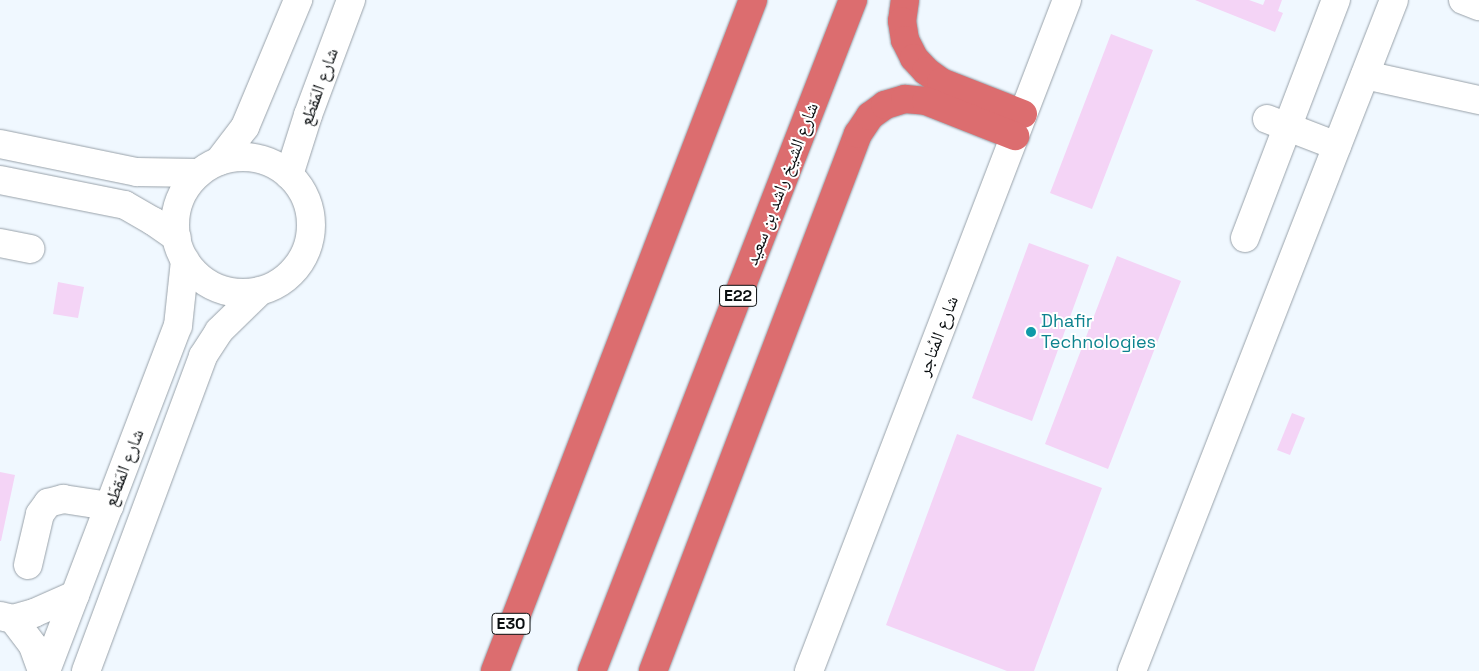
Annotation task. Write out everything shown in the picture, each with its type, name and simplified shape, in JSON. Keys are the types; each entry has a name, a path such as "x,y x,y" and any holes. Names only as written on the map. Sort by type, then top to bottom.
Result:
{"highway":[{"path":"495,671 753,0"},
{"name":"شارع الشيخ راشد بن سعيد","path":"623,592 853,0"},
{"path":"905,0 902,21 905,40 914,58 926,72 1019,125"},
{"path":"653,671 858,134 870,116 885,105 905,99 926,102 1019,125"},
{"name":"E30","path":"490,671 531,577"},
{"path":"598,671 623,592"},
{"name":"E22","path":"592,671 623,592"}],"street":[{"path":"181,249 175,220 179,202 187,186 209,167 245,127 298,0"},
{"name":"شارع المَقطَع","path":"289,175 308,115 351,0"},
{"name":"شارع المُتاجر","path":"809,671 1067,0"},
{"path":"1245,238 1277,123 1336,0"},
{"path":"1132,671 1394,0"},
{"path":"1463,0 1479,6"},
{"path":"1365,75 1479,100"},
{"path":"1277,123 1338,146"},
{"path":"0,144 137,172 209,167 244,156 268,161 289,175 304,194 311,217 309,242 299,264 282,281 260,291 238,293 218,288 199,277 181,249 153,221 125,205 0,180"},
{"path":"0,243 30,249"},
{"name":"شارع المَقطَع","path":"46,671 178,326 181,249"},
{"name":"شارع المَقطَع","path":"86,671 203,356 219,331 260,291"},
{"path":"28,566 40,514 48,503 63,499 109,506"},
{"path":"7,618 34,614 75,595"},
{"path":"7,618 33,646 42,671"}],"building":[{"path":"1195,0 1249,0 1263,5 1265,0 1282,0 1278,11 1283,13 1275,32"},
{"path":"1111,34 1153,50 1092,209 1050,193"},
{"name":"Dhafir Technologies","path":"1029,243 1089,265 1032,421 972,398"},
{"path":"1117,256 1181,281 1108,469 1045,444"},
{"path":"58,282 84,287 78,318 53,314"},
{"path":"1292,413 1305,418 1290,455 1277,450"},
{"path":"957,434 1102,488 1034,671 1007,671 886,625"},
{"path":"0,472 15,475 1,541 0,541"}],"place":[{"name":"Dhafir Technologies","path":"1031,332"}]}
